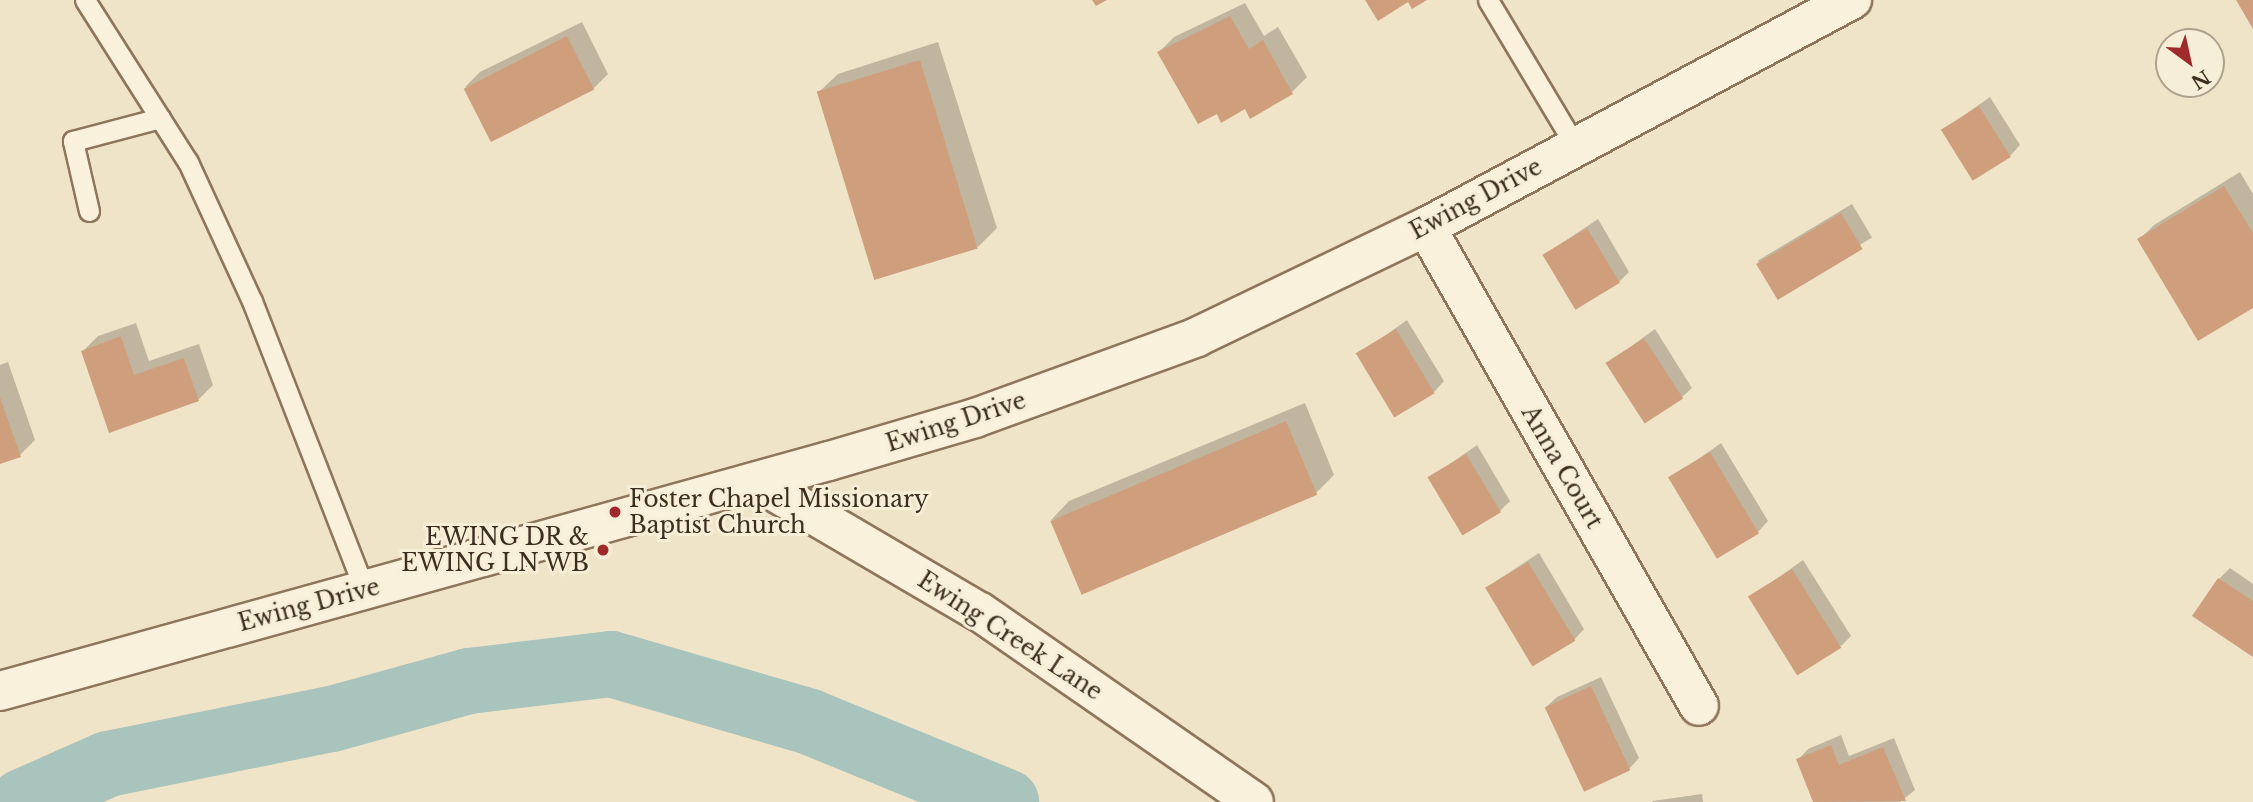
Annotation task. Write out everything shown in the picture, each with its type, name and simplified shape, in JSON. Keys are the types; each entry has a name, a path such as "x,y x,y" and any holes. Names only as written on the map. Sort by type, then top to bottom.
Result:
{"main road":[{"name":"Ewing Drive","path":"0,691 758,482 975,418 1197,337 1426,227 1852,0"},
{"name":"Anna Court","path":"1426,227 1699,706"},
{"name":"Ewing Creek Lane","path":"758,482 980,612 1254,802"}],"lane":[{"path":"85,0 188,162 252,301 364,589"},
{"path":"1488,0 1576,147"},
{"path":"89,211 73,141 160,118"}],"building":[{"path":"1092,0 1107,0 1096,6"},
{"path":"1365,0 1427,0 1412,9 1408,2 1378,21"},
{"path":"2236,0 2253,0 2253,29"},
{"path":"1230,16 1249,49 1263,40 1293,94 1250,119 1245,109 1221,123 1217,114 1198,124 1157,52"},
{"path":"567,36 594,89 491,142 464,89"},
{"path":"920,60 978,248 874,280 817,92"},
{"path":"1979,106 2011,157 1973,181 1941,130"},
{"path":"2224,186 2253,233 2253,308 2198,341 2137,239"},
{"path":"1841,213 1863,249 1778,300 1756,264"},
{"path":"1587,228 1620,283 1575,310 1542,255"},
{"path":"1396,329 1435,393 1394,417 1356,353"},
{"path":"121,336 134,375 184,358 199,401 109,433 81,351"},
{"path":"1644,338 1683,398 1645,423 1605,363"},
{"path":"0,397 21,457 0,464"},
{"path":"1286,421 1317,495 1082,595 1050,521"},
{"path":"1710,452 1759,533 1717,559 1668,477"},
{"path":"1466,454 1501,512 1462,535 1427,477"},
{"path":"1528,562 1575,641 1533,667 1485,588"},
{"path":"1792,569 1841,648 1797,675 1748,597"},
{"path":"2218,578 2253,601 2253,657 2192,616"},
{"path":"1591,686 1630,770 1584,792 1545,708"},
{"path":"1831,745 1839,765 1883,747 1906,801 1813,802 1796,759"}],"waterway":[{"path":"22,802 108,764 332,719 469,681 611,664 810,722 1006,802"}],"place":[{"name":"Foster Chapel Missionary Baptist Church","path":"615,512"},
{"name":"EWING DR & EWING LN WB","path":"603,550"}]}
